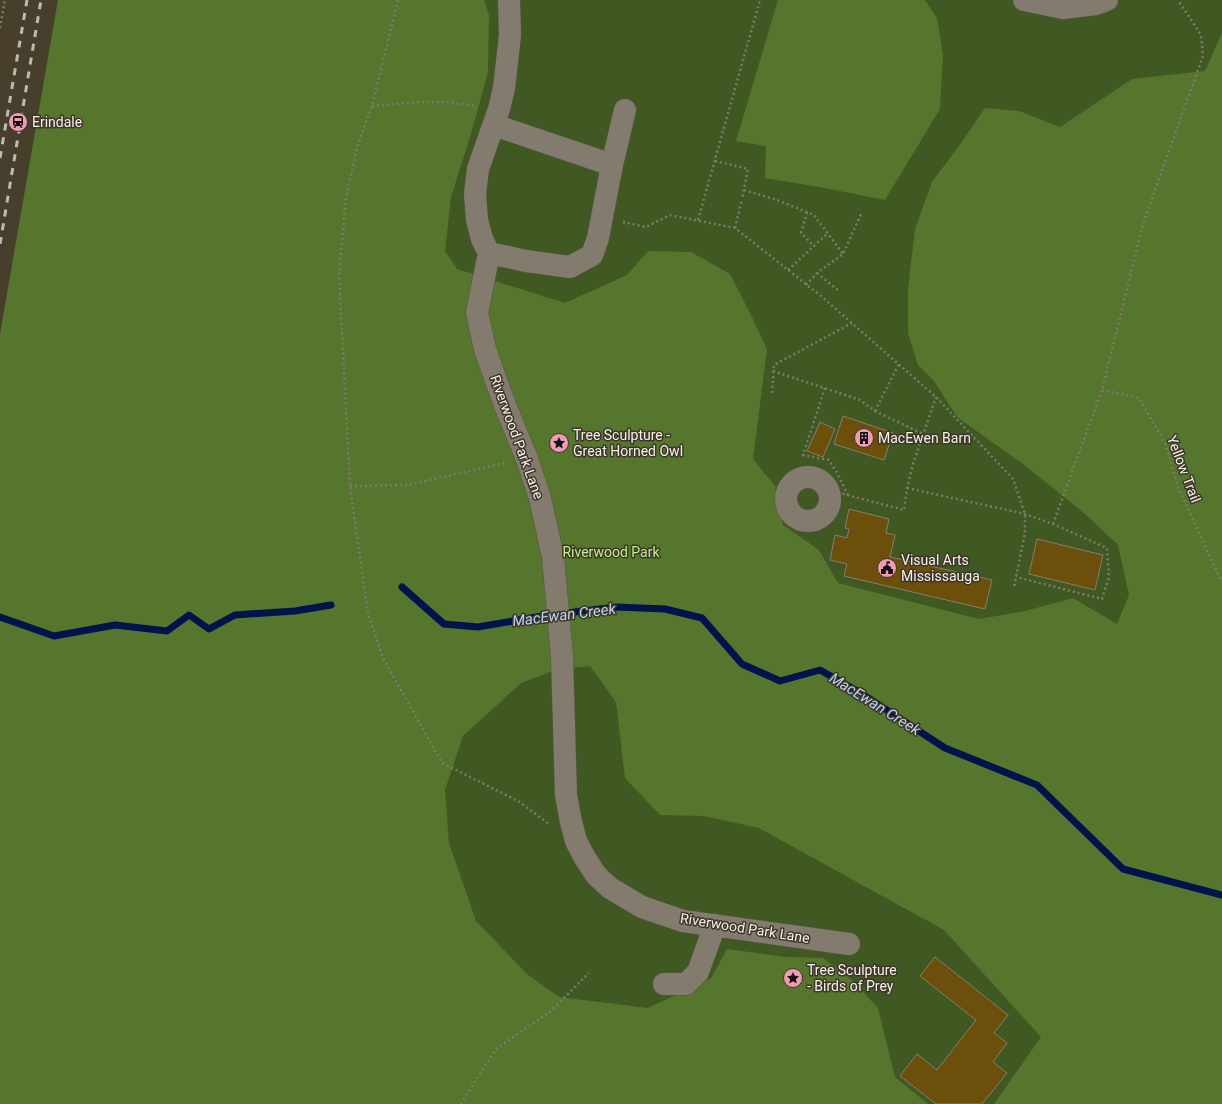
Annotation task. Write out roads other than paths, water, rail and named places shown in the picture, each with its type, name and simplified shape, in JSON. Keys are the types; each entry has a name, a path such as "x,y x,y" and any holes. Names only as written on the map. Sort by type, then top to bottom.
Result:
{"street":[{"path":"509,0 510,35 504,88 497,117 478,169 476,194 477,220 482,239 489,253 526,261 570,267 592,255 598,238 612,165 625,110"},
{"path":"1024,0 1063,8 1096,4 1107,0"},
{"path":"497,117 612,165"},
{"name":"Riverwood Park Lane","path":"489,253 477,313 485,350 527,459 540,498 553,557 562,656 566,795 576,841 596,875 610,888 642,907 683,921 849,944"},
{"path":"812,477 838,493 830,497 830,504 823,516 810,522 803,521 792,514 788,508 786,494 781,483 793,483 799,479 812,477"},
{"path":"664,984 686,984 698,972 715,925"}],"waterway":[{"name":"MacEwan Creek","path":"402,587 444,624 478,627 542,616 616,607 665,609 702,618 742,664 780,681 820,670 859,692 945,748 1037,785 1123,869 1222,895"},
{"name":"MacEwan Creek","path":"0,617 54,636 115,625 167,631 189,615 209,629 235,615 295,611 331,605"}],"railway":[{"path":"0,158 27,0"},
{"path":"0,244 41,0"}],"place":[{"name":"Erindale","path":"18,122"},
{"name":"MacEwen Barn","path":"864,438"},
{"name":"Tree Sculpture - Great Horned Owl","path":"559,443"},
{"name":"Visual Arts Mississauga","path":"887,568"},
{"name":"Tree Sculpture - Birds of Prey","path":"793,978"}],"park label":[{"name":"Riverwood Park","path":"611,552"}]}
